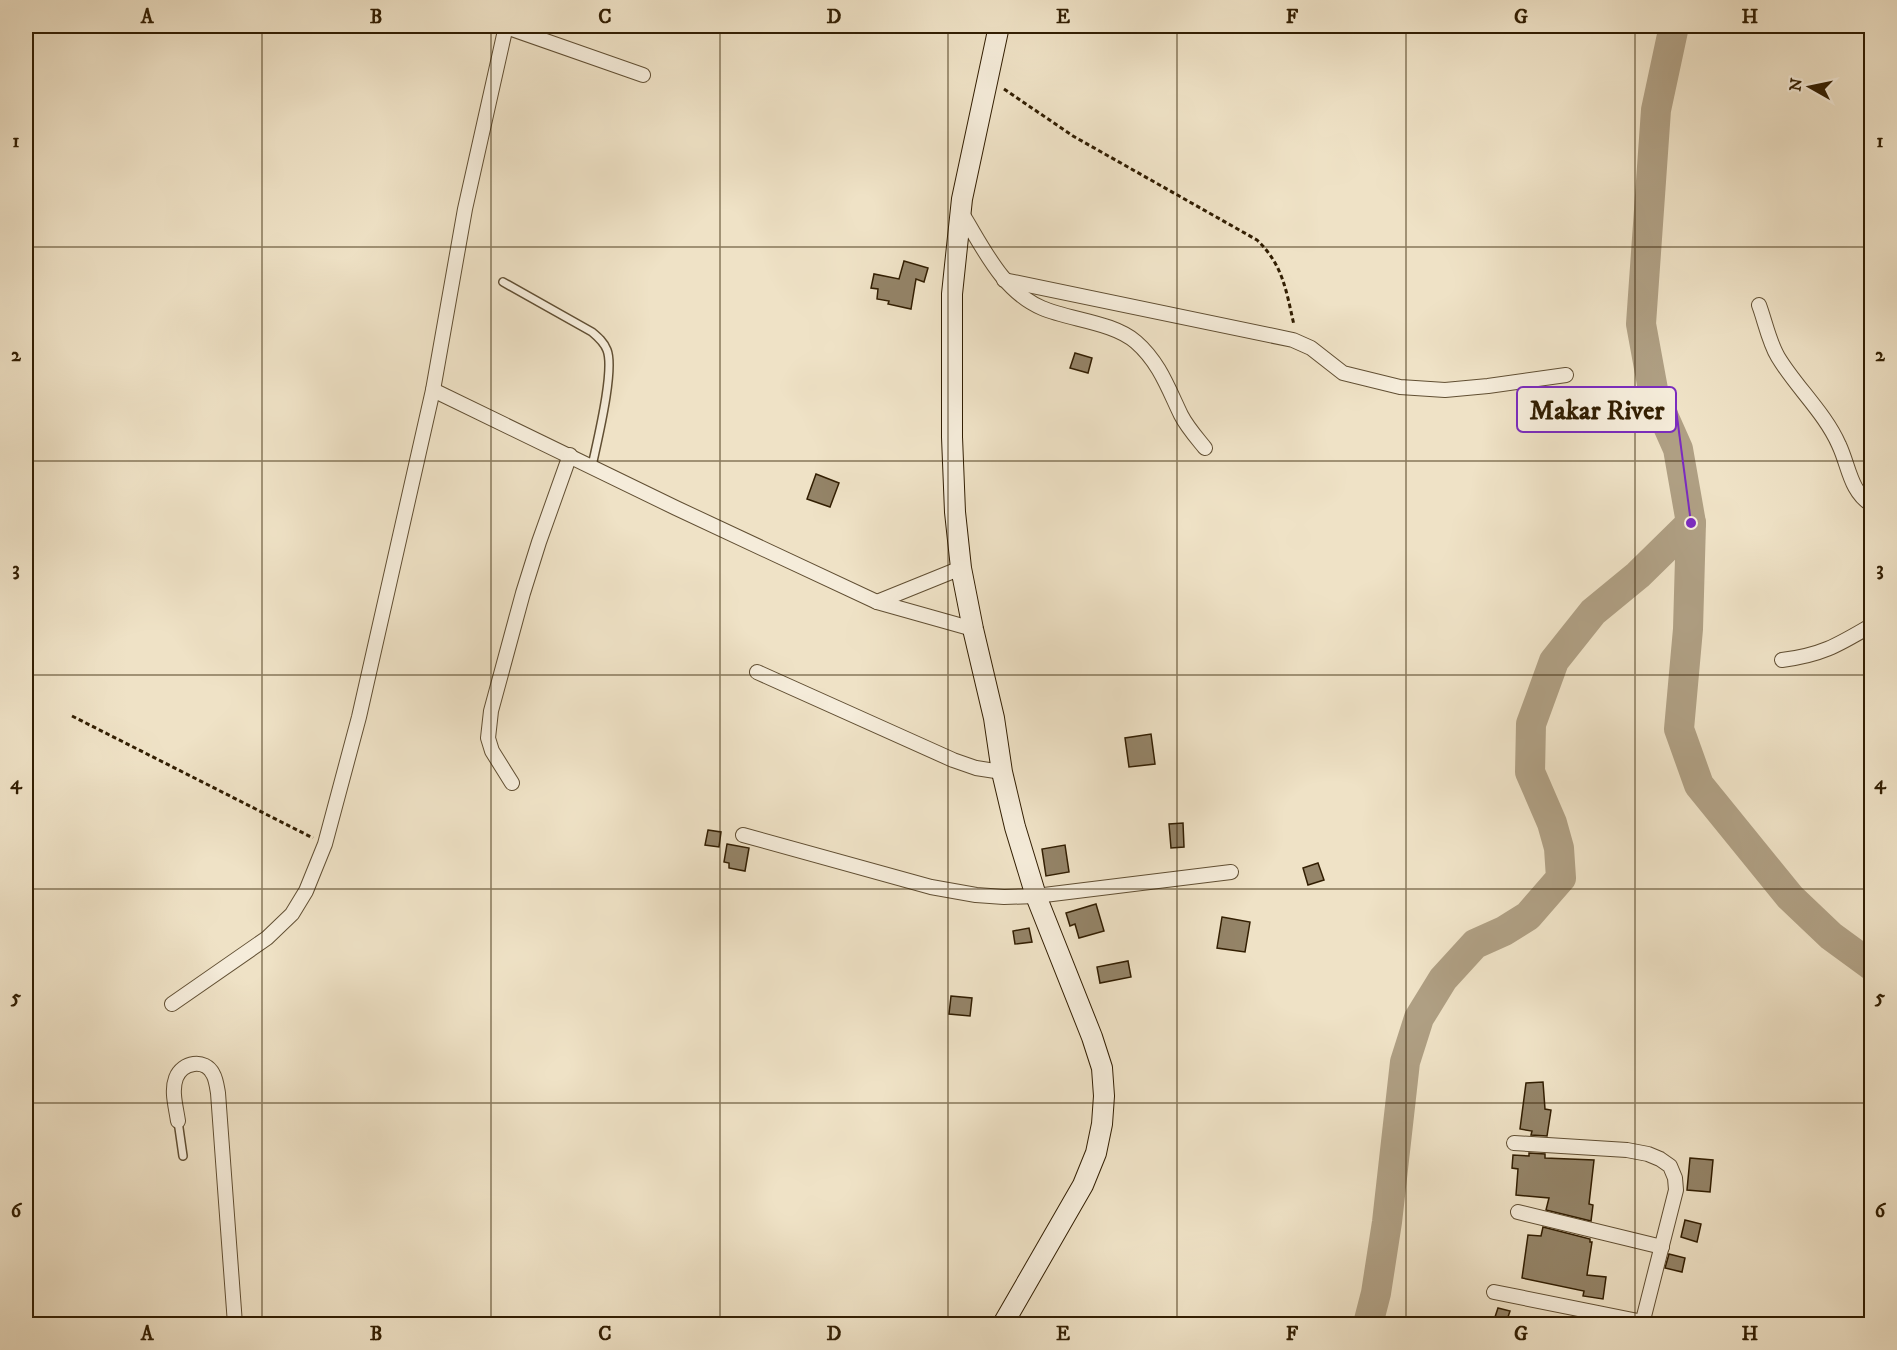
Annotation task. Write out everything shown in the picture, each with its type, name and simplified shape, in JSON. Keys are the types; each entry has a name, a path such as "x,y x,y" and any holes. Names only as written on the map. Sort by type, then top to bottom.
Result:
{"street":[{"path":"172,1004 267,938 292,914 306,891 325,844 359,717 433,390 465,209 506,26 643,75"},
{"path":"999,26 961,212 952,294 952,448 955,512 961,568 972,629 994,718 1002,772 1015,827 1036,896 1092,1037 1102,1068 1104,1096 1102,1124 1096,1153 1083,1185 1003,1324"},
{"path":"961,212 1004,280 1018,294 1041,308 1114,330 1133,340 1151,357 1168,385 1182,417 1205,448"},
{"path":"1004,280 1293,340 1311,348 1343,373 1400,387 1456,389 1566,375"},
{"path":"1759,305 1777,356 1839,444 1854,486 1866,502 1872,505"},
{"path":"433,390 877,602 972,629"},
{"path":"512,783 492,751 488,738 490,711 536,552 570,455"},
{"path":"877,602 961,568"},
{"path":"1782,660 1809,657 1838,646 1872,625"},
{"path":"757,672 953,760 976,768 1002,772"},
{"path":"743,835 931,887 976,895 1036,896 1231,872"},
{"path":"178,1121 174,1089 181,1069 188,1065 198,1064 209,1068 215,1076 218,1093 235,1324"},
{"path":"1494,1292 1643,1323 1676,1190 1675,1178 1670,1166 1648,1154 1627,1150 1514,1143"},
{"path":"1518,1212 1662,1247"}],"lane":[{"path":"503,282 592,332 602,340 608,352 608,381 592,466"},
{"path":"178,1121 183,1156"}],"path":[{"path":"988,77 1073,136 1257,240 1269,251 1279,267 1295,326 1311,348"},
{"path":"72,716 325,844"}],"building":[{"path":"904,261 928,268 924,282 916,279 911,309 877,299 878,289 871,288 874,274 899,279"},
{"path":"1075,353 1092,358 1088,373 1070,368"},
{"path":"816,474 839,483 830,507 807,499"},
{"path":"1151,734 1155,764 1129,767 1125,738"},
{"path":"1183,823 1184,847 1171,848 1169,824"},
{"path":"708,830 721,832 719,847 705,845"},
{"path":"727,844 749,848 745,871 729,868 729,863 724,862"},
{"path":"1065,845 1069,872 1046,876 1042,849"},
{"path":"1318,863 1324,880 1308,885 1303,868"},
{"path":"1096,904 1104,931 1079,938 1075,924 1070,926 1066,913"},
{"path":"1222,917 1250,922 1245,952 1217,948"},
{"path":"1029,928 1032,942 1015,944 1013,931"},
{"path":"1128,961 1131,977 1100,983 1097,967"},
{"path":"951,996 972,998 970,1016 949,1014"},
{"path":"1543,1082 1545,1109 1551,1110 1547,1136 1531,1135 1532,1131 1520,1129 1526,1083"},
{"path":"1529,1153 1545,1154 1545,1158 1594,1160 1589,1204 1593,1205 1591,1221 1546,1210 1549,1198 1516,1195 1518,1169 1512,1168 1513,1155 1529,1156"},
{"path":"1690,1158 1713,1160 1710,1192 1687,1190"},
{"path":"1685,1220 1701,1224 1697,1242 1681,1237"},
{"path":"1543,1227 1590,1239 1592,1242 1587,1275 1606,1277 1603,1299 1583,1296 1584,1291 1522,1278 1528,1235 1541,1236"},
{"path":"1669,1254 1685,1258 1682,1272 1665,1268"},
{"path":"1498,1308 1510,1311 1506,1323 1494,1320"}],"waterway":[{"path":"1674,26 1656,110 1641,324 1654,395 1678,449 1691,523 1688,629 1679,729 1699,785 1790,897 1831,936 1872,966"},
{"path":"1368,1324 1376,1293 1387,1222 1405,1062 1419,1018 1443,979 1475,944 1504,931 1528,916 1561,878 1559,848 1552,823 1530,772 1531,724 1554,661 1593,612 1638,575 1691,523"}],"place":[{"name":"Makar River","path":"1691,523"}]}
